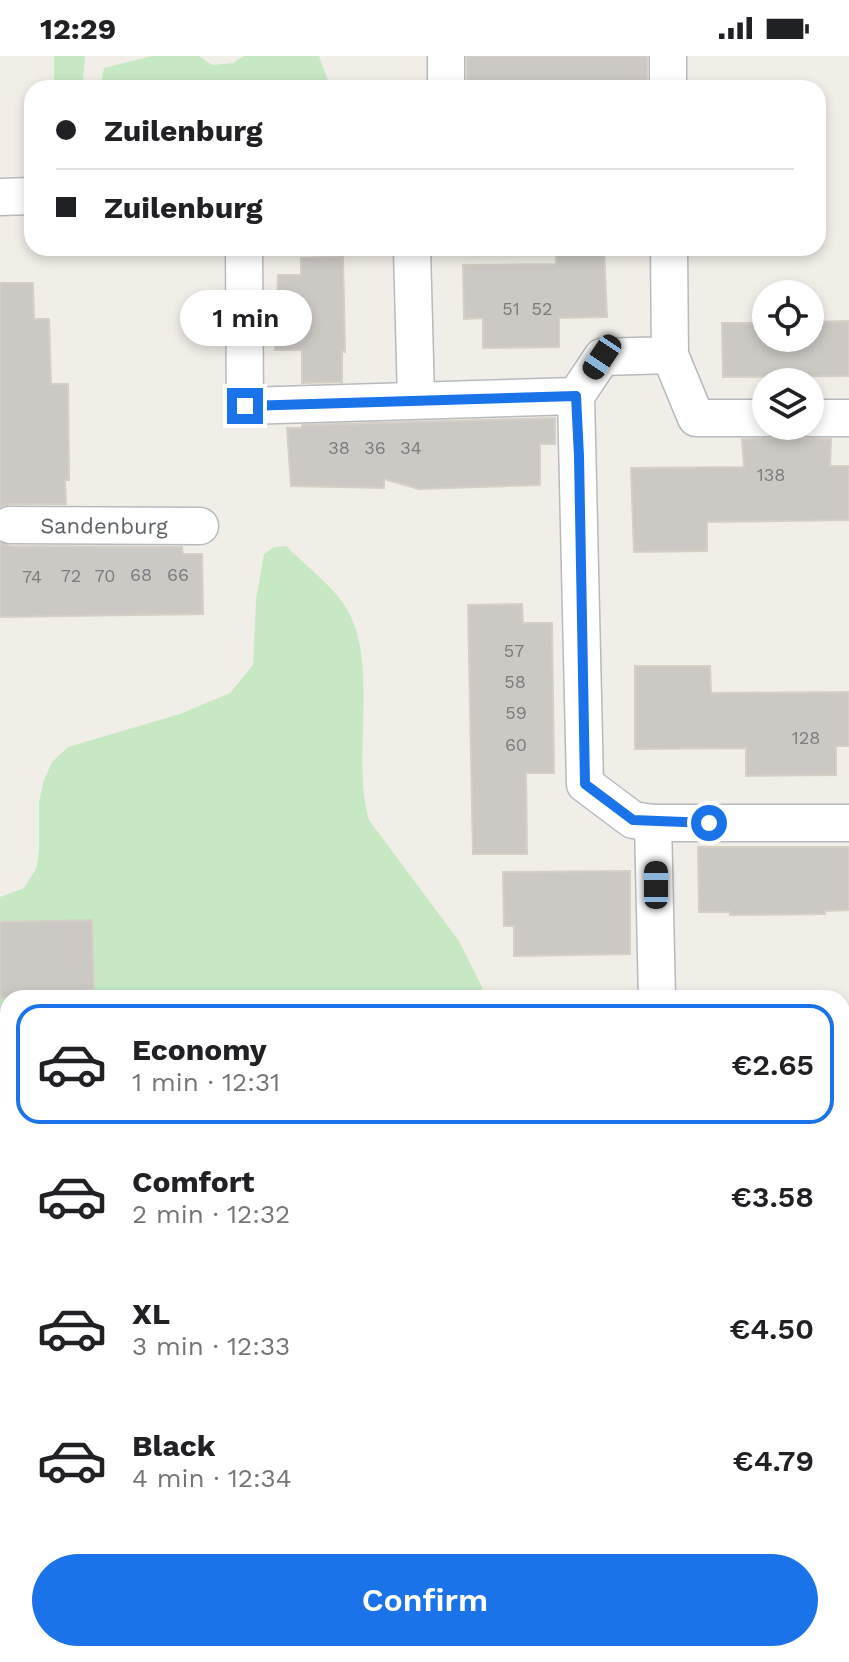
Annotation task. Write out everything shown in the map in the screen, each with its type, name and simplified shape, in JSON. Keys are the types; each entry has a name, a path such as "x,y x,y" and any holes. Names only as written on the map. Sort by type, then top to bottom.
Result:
{"street":[{"path":"446,56 446,80"},
{"path":"668,56 668,80"},
{"path":"0,197 24,196"},
{"path":"244,256 245,406 576,396"},
{"path":"412,256 416,399"},
{"path":"669,256 670,355 696,418 752,418"},
{"path":"670,355 602,357 576,396 585,784 633,820 653,823 849,823"},
{"path":"824,418 849,418"},
{"name":"Sandenburg","path":"10,525 200,526"},
{"path":"653,823 657,990"}],"green space":[{"path":"54,56 85,56 83,80 54,80"},
{"path":"152,56 199,56 212,65 233,63 244,56 319,56 328,80 102,80 104,68"},
{"path":"286,546 323,580 343,603 355,626 361,651 362,767 369,820 459,941 484,990 0,990 0,897 24,888 36,869 39,802 52,762 68,747 180,714 230,693 253,665 256,600 264,554 274,547"}],"building":[{"path":"467,56 647,56 647,80 467,80"},
{"path":"556,256 604,256 607,317 559,318 559,347 483,348 483,318 464,319 463,265 556,264"},
{"path":"343,257 345,352 342,351 342,382 302,383 302,350 275,350 278,275 301,275 301,258"},
{"path":"0,283 33,283 34,319 49,319 51,384 68,384 69,480 65,480 66,504 10,504 0,507"},
{"path":"849,321 849,376 824,376 824,368 752,368 752,377 723,377 722,323 752,323 752,352 824,352 824,322"},
{"path":"555,418 555,444 540,444 540,485 419,489 384,479 384,488 291,486 287,428 302,428 302,425"},
{"path":"742,439 831,439 830,466 849,466 849,520 707,522 707,551 634,552 631,468 744,467"},
{"path":"0,543 10,546 182,547 183,554 202,554 203,614 0,617"},
{"path":"522,604 523,623 552,623 554,773 526,773 527,854 473,854 468,605"},
{"path":"635,666 710,666 711,693 849,692 849,746 836,746 836,775 746,776 746,748 635,749"},
{"path":"698,847 849,847 849,910 825,911 825,914 730,915 730,912 699,912"},
{"path":"630,871 630,954 514,956 514,926 504,926 503,872"},
{"path":"92,920 94,990 0,990 0,922"}],"route":[{"path":"245,406 576,396 585,784 633,820 709,823"}]}
